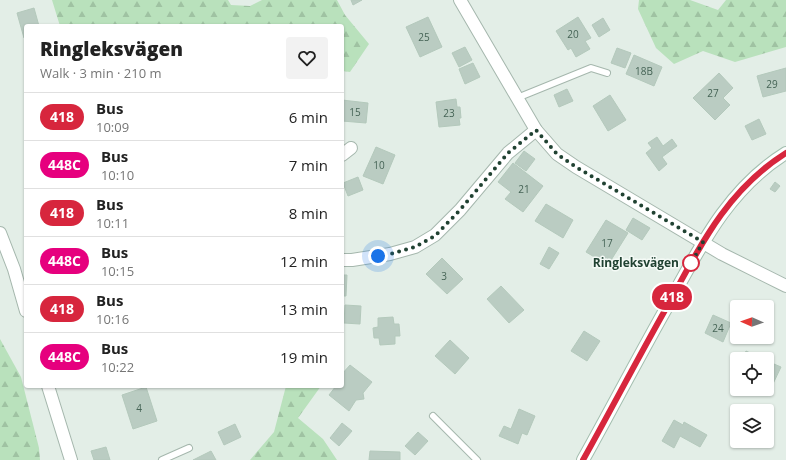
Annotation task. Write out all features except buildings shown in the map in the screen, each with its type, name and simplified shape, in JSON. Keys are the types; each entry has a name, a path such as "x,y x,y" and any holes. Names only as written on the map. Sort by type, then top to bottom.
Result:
{"street":[{"path":"460,0 536,130 557,154 576,167 722,254 786,286"},
{"path":"344,260 390,254 415,247 435,236 460,210 508,153 536,130"},
{"path":"584,460 658,322 703,242 720,216 746,184 767,166 786,153"},
{"path":"0,233 14,269 24,304"},
{"path":"49,388 71,460"}],"lane":[{"path":"517,98 591,68 607,73"},
{"path":"433,416 477,460"},
{"path":"162,460 189,448"}],"green space":[{"path":"52,0 228,0 231,5 250,6 262,0 337,0 345,15 369,44 350,72 344,71 344,24 59,24"},
{"path":"639,0 690,0 718,10 726,0 786,0 786,47 735,62 703,51 674,64 656,48 638,9"},
{"path":"0,339 21,377 39,448 40,460 0,460"},
{"path":"285,388 320,388 298,418 323,439 337,460 250,460 274,432"}],"bus line":[{"name":"418","path":"583,460 699,248 720,216 746,184 767,166 786,153"}],"place":[{"name":"Ringleksvägen","path":"691,263"}],"route":[{"path":"378,256 415,247 435,236 460,210 508,153 536,130 557,154 576,167 703,242 688,269 691,263"}]}
